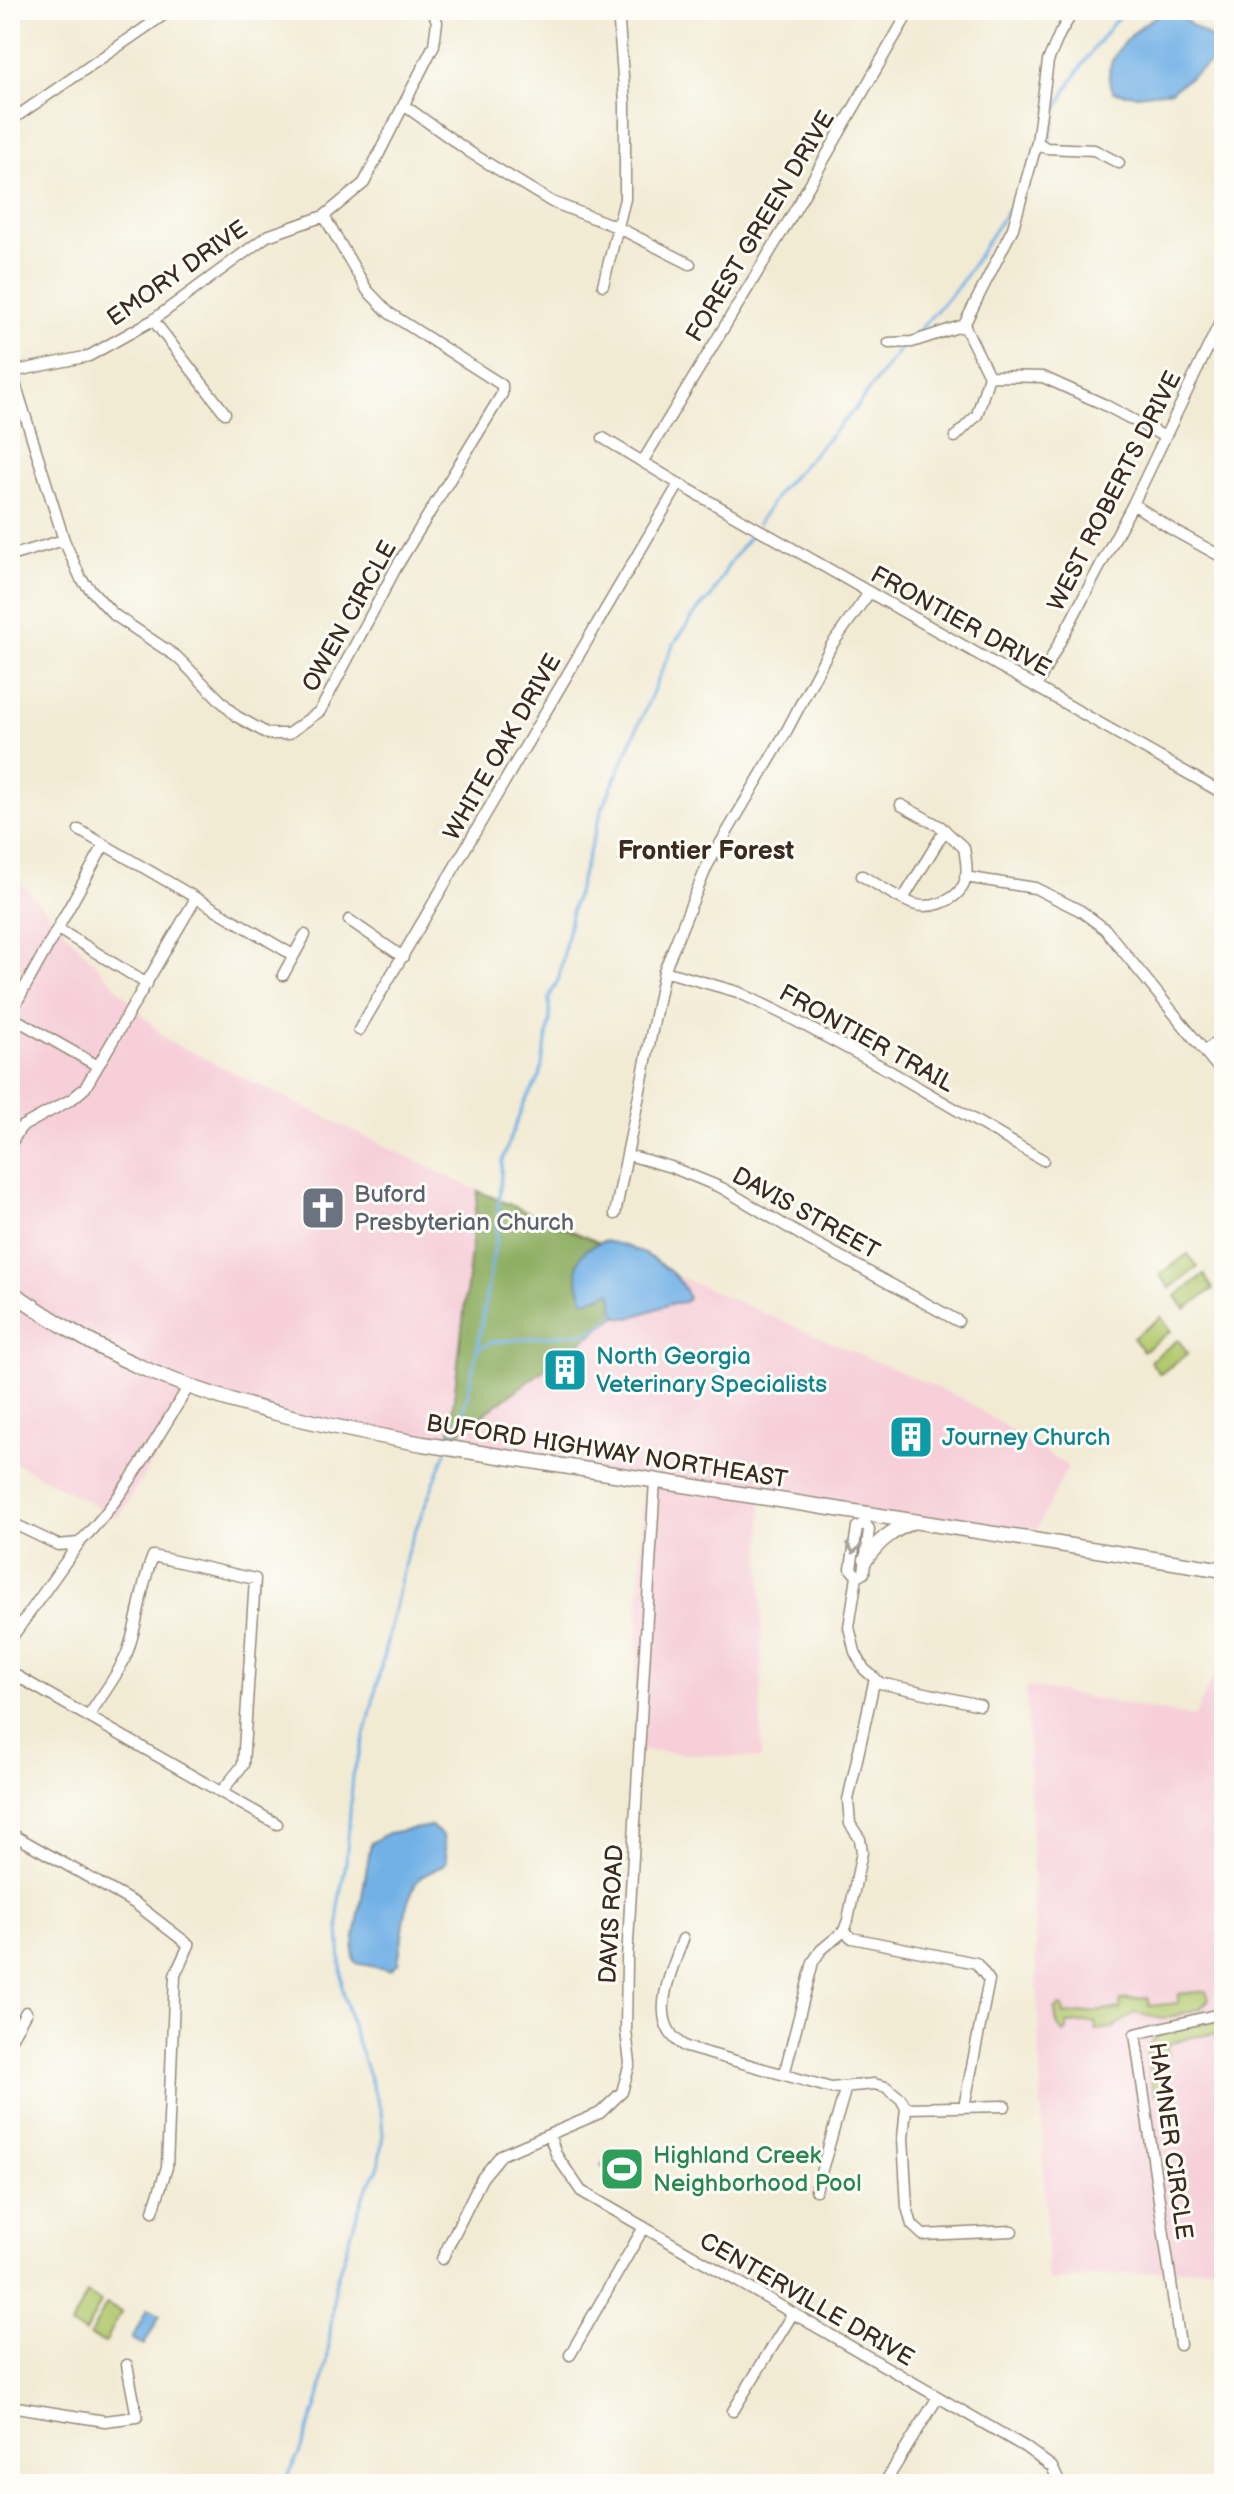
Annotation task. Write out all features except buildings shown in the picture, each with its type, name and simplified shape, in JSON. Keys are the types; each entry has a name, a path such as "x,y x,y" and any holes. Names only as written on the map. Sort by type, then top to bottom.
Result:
{"main road":[{"name":"BUFORD HIGHWAY NORTHEAST","path":"10,1291 61,1325 135,1365 230,1401 327,1426 866,1518 913,1521 1224,1570"},
{"path":"866,1559 878,1542 913,1521"}],"street":[{"path":"10,121 171,10"},
{"name":"EMORY DRIVE","path":"11,370 89,356 153,320 267,236 324,216 364,183 434,45 437,22 433,10"},
{"path":"603,285 625,199 625,103 618,10"},
{"name":"FOREST GREEN DRIVE","path":"643,461 791,217 910,10"},
{"path":"889,343 912,342 964,325 1013,228 1037,142 1048,61 1074,10"},
{"path":"405,106 471,153 552,202 617,227 690,264"},
{"path":"1037,142 1046,148 1094,150 1119,163"},
{"name":"OWEN CIRCLE","path":"11,370 64,540 81,579 113,614 177,657 236,716 268,734 288,734 320,711 397,566 502,394 502,385 389,313 367,290 324,216"},
{"name":"WEST ROBERTS DRIVE","path":"1037,685 1133,504 1224,314"},
{"path":"153,320 225,413"},
{"path":"955,437 977,415 989,376 964,325"},
{"path":"989,376 1043,377 1165,437"},
{"path":"603,438 643,461"},
{"name":"FRONTIER DRIVE","path":"643,461 1224,794"},
{"name":"WHITE OAK DRIVE","path":"359,1030 679,484"},
{"path":"1133,504 1224,558"},
{"path":"10,556 64,540"},
{"path":"615,1214 664,971 707,866 786,732 831,646 869,593"},
{"path":"862,876 915,905 932,906 949,900 963,886 964,848 945,830 901,805"},
{"path":"79,830 293,955"},
{"path":"903,899 945,830"},
{"path":"98,1066 10,1015 104,845"},
{"path":"965,877 1035,888 1081,911 1105,929 1224,1075"},
{"path":"10,1145 21,1127 72,1099 85,1088 196,898"},
{"path":"349,920 403,957"},
{"path":"58,929 147,984"},
{"path":"283,975 305,935"},
{"name":"FRONTIER TRAIL","path":"664,971 738,992 785,1015 888,1070 1043,1160"},
{"path":"1205,1051 1224,1036"},
{"name":"DAVIS STREET","path":"628,1155 671,1167 722,1188 958,1321"},
{"path":"10,1640 79,1543 97,1525 128,1483 189,1386"},
{"name":"DAVIS ROAD","path":"442,2259 482,2178 501,2155 600,2113 622,2092 630,2063 626,2031 627,1959 655,1480"},
{"path":"857,1576 864,1573 869,1529 866,1518 857,1527 851,1569 857,1576 849,1627 855,1652 864,1669 880,1683 980,1705"},
{"path":"10,1522 58,1545 79,1543"},
{"path":"88,1717 125,1658 135,1626 144,1577 153,1556 255,1579 243,1765 221,1792"},
{"path":"10,1669 15,1675 277,1824"},
{"path":"784,2075 813,1962 821,1950 844,1931 862,1852 860,1839 850,1824 848,1800 875,1678"},
{"path":"10,1833 136,1904 189,1945 175,1975 167,2167 153,2211"},
{"path":"844,1931 852,1938 976,1963 989,1980 964,2107"},
{"path":"683,1939 665,1995 666,2026 672,2039 686,2047 831,2088 861,2084 886,2087 901,2099 906,2108 903,2138 907,2207 912,2225 923,2235 1012,2231"},
{"path":"10,2040 26,2012"},
{"name":"HAMNER CIRCLE","path":"1180,2345 1135,2034 1224,2013"},
{"path":"816,2190 846,2087"},
{"path":"906,2108 1005,2106"},
{"name":"CENTERVILLE DRIVE","path":"549,2135 557,2156 581,2191 1025,2447 1052,2467 1060,2484"},
{"path":"570,2355 644,2227"},
{"path":"733,2411 793,2313"},
{"path":"10,2406 105,2421 137,2417 127,2365"},
{"path":"884,2484 938,2397"}],"shaded area":[{"path":"10,872 166,1040 478,1191 449,1439 673,1274 963,1399 1068,1467 1031,1541 762,1501 761,1759 633,1750 644,1482 449,1440 305,1425 195,1391 118,1518 10,1460"},
{"path":"1224,1654 1224,1804 1211,1802 1224,1888 1224,2265 1048,2281 1026,1686 1194,1717"}],"green space":[{"path":"478,1191 673,1274 449,1440"},
{"path":"1188,1254 1198,1267 1170,1288 1160,1275"},
{"path":"1204,1275 1213,1289 1185,1309 1176,1296"},
{"path":"1161,1317 1171,1331 1143,1351 1133,1338"},
{"path":"1178,1340 1188,1353 1160,1374 1150,1361"},
{"path":"1206,1991 1209,1999 1201,2008 1163,2019 1134,2013 1113,2028 1096,2030 1095,2022 1067,2024 1064,2033 1056,2020 1055,2010 1059,2006 1063,2007 1064,2015 1120,2009 1121,2000 1148,1998 1149,2006 1178,2003 1179,1994"},
{"path":"1219,2022 1224,2028 1224,2042 1222,2033 1167,2045 1168,2055 1159,2057 1164,2094 1173,2095 1156,2095 1147,2055 1153,2040 1180,2028"},
{"path":"87,2294 101,2302 85,2333 71,2326"},
{"path":"106,2304 121,2312 105,2343 90,2336"}],"water":[{"path":"1167,10 1213,40 1221,50 1223,64 1214,60 1171,91 1136,95 1113,92 1109,79 1115,55 1134,33"},
{"path":"604,1241 628,1247 654,1259 675,1277 688,1298 685,1302 630,1318 620,1317 617,1313 611,1292 586,1301 583,1299 577,1271 580,1257 593,1245"},
{"path":"431,1826 443,1836 447,1861 415,1884 407,1904 398,1963 390,1970 355,1963 353,1950 371,1843 388,1833"},
{"name":"Highland Creek Neighborhood Pool","path":"609,2154 640,2170 631,2185 625,2185 620,2180 621,2175 601,2166"},
{"path":"147,2309 160,2315 144,2345 132,2339"}],"waterway":[{"path":"1048,144 1066,91 1124,10"},
{"path":"1034,168 1044,151"},
{"path":"913,337 960,284 1019,192"},
{"path":"758,524 780,490 856,408 901,347"},
{"path":"450,1442 466,1402 477,1349 496,1239 502,1161 523,1105 540,1076 550,1020 549,998 559,978 572,909 602,809 673,645 700,607 711,597 729,564 754,530"},
{"path":"477,1349 492,1342 591,1332 616,1313"},
{"path":"283,2484 299,2454 317,2406 327,2363 335,2284 363,2196 378,2168 383,2134 381,2111 342,1987 338,1906 346,1862 353,1775 367,1728 408,1549 446,1452"}],"place":[{"name":"Buford Presbyterian Church","path":"323,1208"},
{"name":"North Georgia Veterinary Specialists","path":"565,1370"},
{"name":"Journey Church","path":"911,1437"},
{"name":"Highland Creek Neighborhood Pool","path":"622,2169"}],"district":[{"name":"Frontier Forest","path":"706,850"}]}
